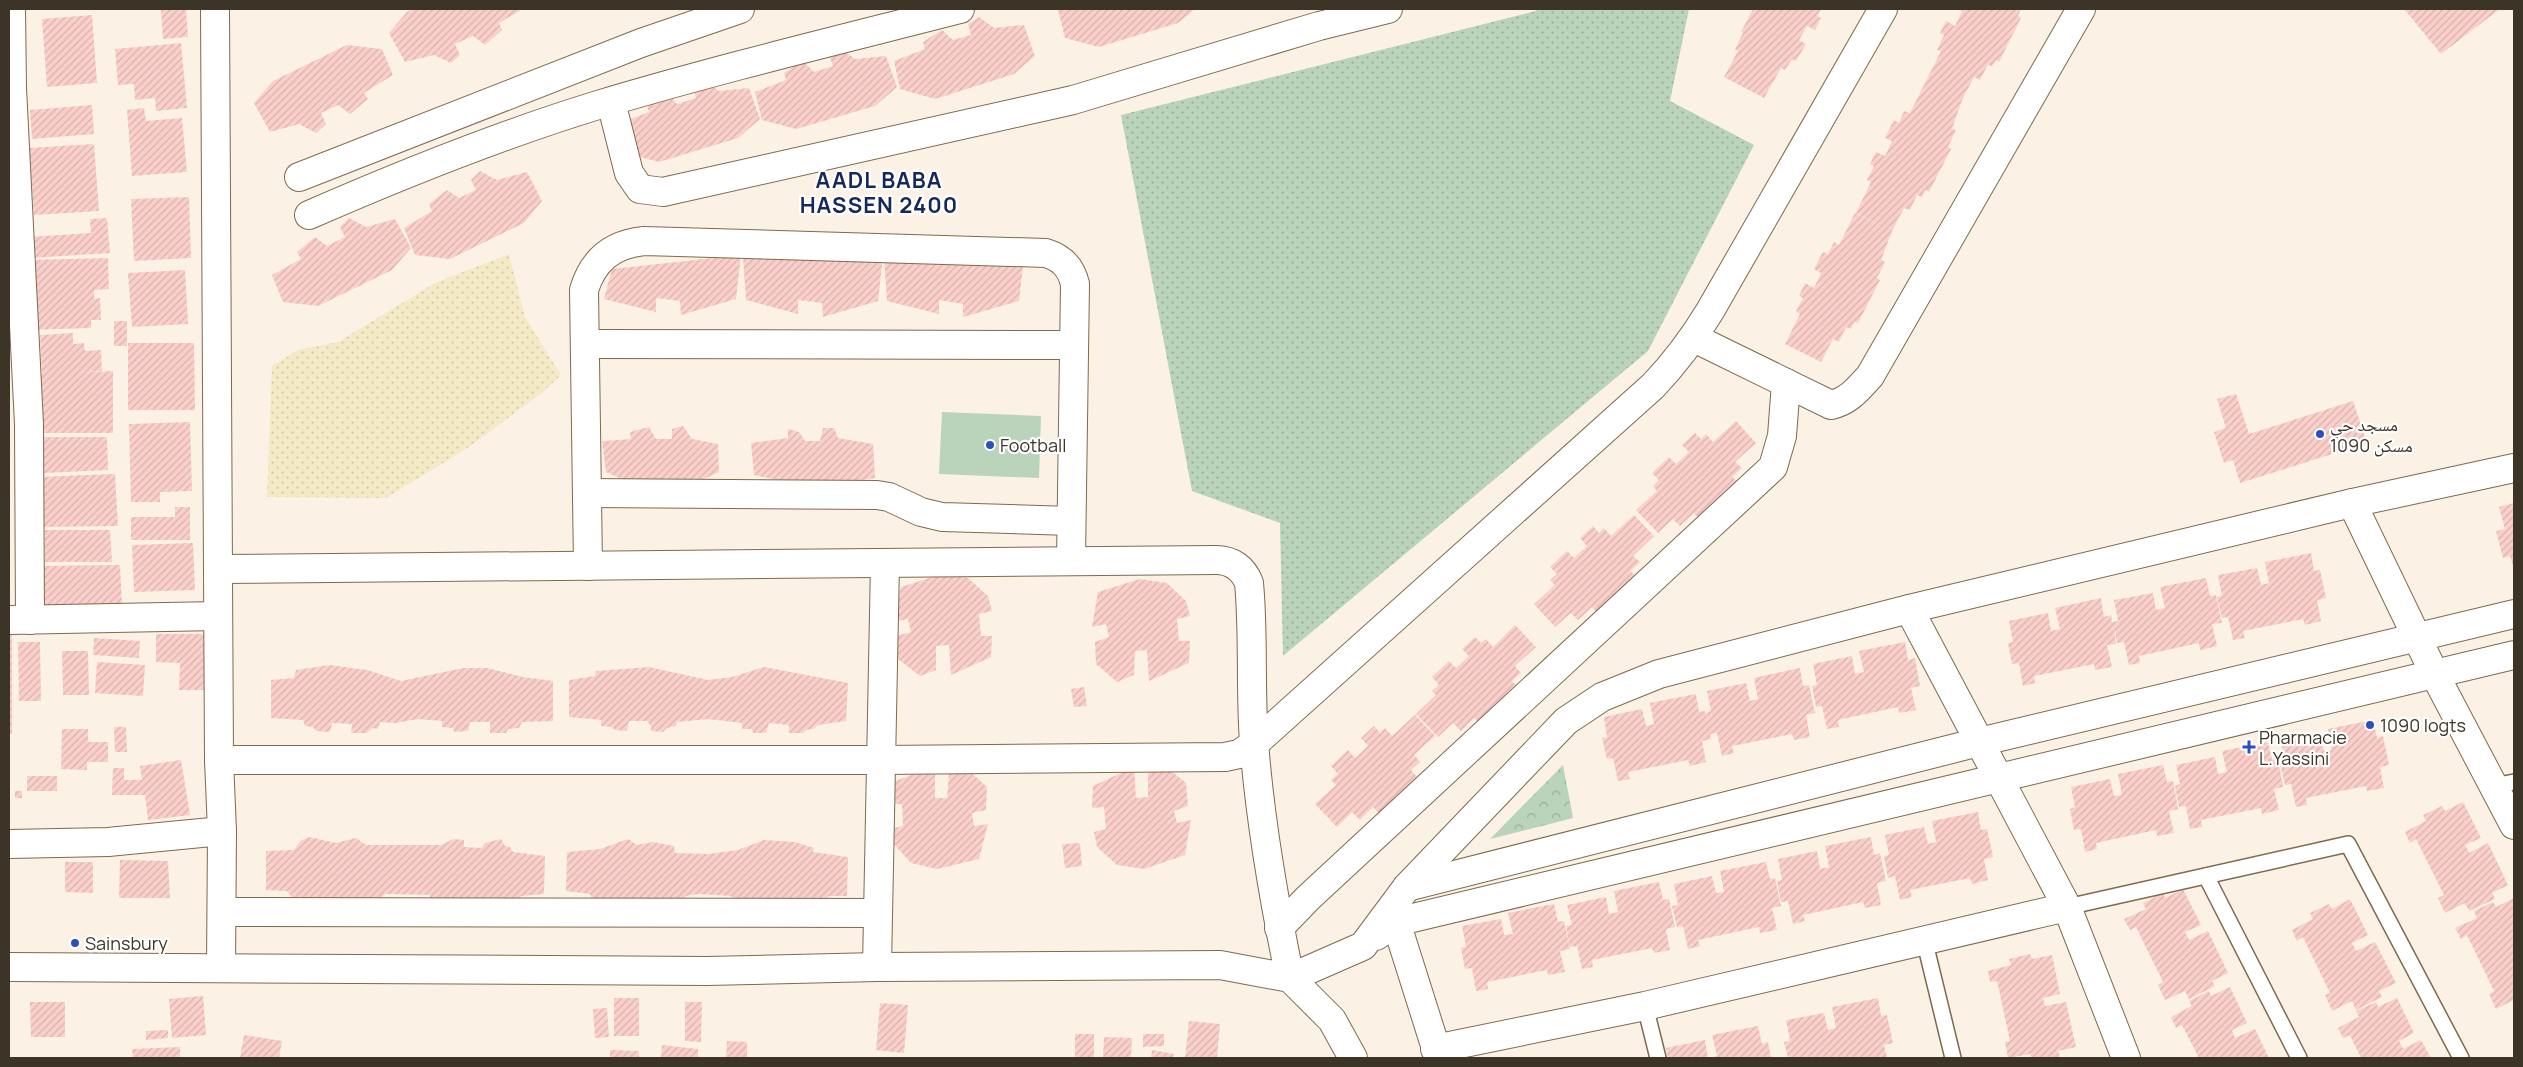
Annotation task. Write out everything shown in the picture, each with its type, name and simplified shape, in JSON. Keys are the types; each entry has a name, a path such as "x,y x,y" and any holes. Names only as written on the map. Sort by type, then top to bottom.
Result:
{"street":[{"path":"11,9 10,88 19,424 19,620 218,616"},
{"path":"215,9 219,760 222,831 221,968"},
{"path":"299,177 641,43 740,9"},
{"path":"309,215 487,143 612,102 759,60 960,9"},
{"path":"612,102 629,173 640,189 663,192 1073,100 1319,26 1388,9"},
{"path":"219,760 880,760 1225,757 1239,754 1254,744 1653,386 1694,338 1883,9"},
{"path":"1694,338 1831,405 1853,396 1870,376 2081,9"},
{"path":"588,566 584,290 594,268 610,251 632,242 644,241 1046,252 1064,262 1073,276 1075,284 1071,561"},
{"path":"585,344 1074,345"},
{"path":"1279,928 1308,898 1773,467 1782,436 1786,383"},
{"path":"1362,946 1407,887 1566,721 1602,697 1658,674 1909,609 2352,503 2514,468"},
{"path":"587,493 878,496 890,497 921,512 942,518 1071,521"},
{"path":"2352,503 2435,674 2504,784 2514,825"},
{"path":"218,569 1224,560 1240,568 1249,583 1254,744 1279,928 1290,978 1332,1020 1353,1058"},
{"path":"877,967 885,563"},
{"path":"1909,609 2067,907 2126,1058"},
{"path":"1407,887 1980,742 2514,614"},
{"path":"9,967 707,971 877,967 1220,965 1290,978 1362,946 1396,922 2514,655"},
{"path":"9,844 108,842 222,831"},
{"path":"1396,922 1437,1054 2067,907"},
{"path":"222,912 877,913"}],"lane":[{"path":"2067,907 2348,844 2461,1058"},
{"path":"2206,876 2299,1058"},
{"path":"1924,939 1954,1058"},
{"path":"1645,1006 1658,1058"}],"green space":[{"path":"1536,9 1689,9 1670,101 1754,145 1648,351 1283,656 1280,523 1192,491 1121,115 1536,11"},
{"name":"Football","path":"942,412 1041,416 1039,478 939,474"},
{"path":"1563,765 1573,818 1490,839"}],"sand":[{"path":"509,254 525,317 561,375 544,391 469,447 386,498 267,497 272,366 298,350 338,342 435,283"}],"building":[{"path":"186,9 188,37 163,39 161,10"},
{"path":"414,9 523,9 499,23 502,30 485,45 473,36 455,44 460,55 451,63 434,55 405,62 389,33 407,12"},
{"path":"1195,9 1178,23 1099,47 1065,38 1058,10"},
{"path":"1753,9 1821,9 1817,16 1821,18 1815,30 1807,26 1799,40 1806,44 1796,61 1792,59 1785,70 1781,68 1764,98 1724,77 1738,51 1735,49 1743,33 1741,32"},
{"path":"1959,9 2021,9 2018,16 2021,18 1999,62 1996,60 1992,67 1988,64 1980,80 1974,77 1962,100 1952,129 1956,130 1948,147 1951,149 1929,192 1925,190 1922,197 1917,195 1910,210 1904,208 1892,231 1881,260 1885,262 1877,278 1880,280 1858,323 1854,322 1851,329 1846,327 1839,342 1833,339 1821,362 1785,344 1800,314 1796,311 1803,298 1799,296 1805,283 1814,288 1821,273 1814,269 1823,252 1828,254 1834,242 1839,245 1855,213 1884,228 1856,213 1871,182 1867,180 1874,166 1870,164 1876,152 1885,156 1892,141 1885,138 1894,120 1899,123 1904,111 1910,113 1941,51 1937,50 1944,35 1940,33 1946,21 1955,26 1962,11"},
{"path":"2404,9 2500,9 2441,54"},
{"path":"92,15 97,83 47,87 42,19"},
{"path":"979,17 994,28 1024,25 1035,56 1014,74 935,99 900,89 894,61 925,49 923,42 942,30 953,40 971,35 968,24"},
{"path":"181,43 187,108 156,111 155,98 135,100 134,84 118,85 115,49"},
{"path":"347,45 382,49 393,75 364,93 368,99 350,114 338,105 321,113 326,124 316,133 299,124 270,132 254,103 273,81"},
{"path":"840,48 855,59 886,56 897,87 875,106 796,129 762,120 755,92 786,80 784,73 803,61 814,72 833,66 829,55"},
{"path":"703,80 719,91 749,88 760,119 738,138 659,162 625,153 618,124 649,112 647,105 667,93 677,104 696,98 693,87"},
{"path":"92,105 94,134 32,139 30,110"},
{"path":"144,108 146,121 182,118 187,172 132,176 127,110"},
{"path":"94,144 99,211 34,215 29,148"},
{"path":"480,171 497,180 527,172 542,201 524,223 450,259 415,255 404,228 432,211 429,204 447,190 459,198 476,190 471,180"},
{"path":"189,197 191,258 134,261 131,199"},
{"path":"107,218 110,253 31,258 29,237 91,233 90,219"},
{"path":"349,218 366,227 395,219 411,248 392,270 318,306 283,302 272,275 301,259 297,252 315,237 327,246 345,237 340,227"},
{"path":"741,255 736,299 681,315 680,301 656,298 656,312 604,299 612,269"},
{"path":"743,257 883,257 878,301 823,317 822,303 798,300 798,314 746,300"},
{"path":"884,257 1024,258 1019,301 963,317 963,304 939,300 939,314 887,301"},
{"path":"108,258 109,289 94,290 94,299 100,298 101,320 91,320 91,328 30,330 28,260"},
{"path":"185,270 188,324 132,327 128,273"},
{"path":"114,321 127,321 127,346 114,346"},
{"path":"73,333 73,344 84,343 85,351 101,350 102,371 75,373 113,371 113,433 37,433 37,374 42,374 40,335"},
{"path":"128,343 194,343 195,410 128,410"},
{"path":"2236,394 2249,434 2353,401 2367,443 2240,483 2233,460 2224,463 2214,432 2226,428 2217,399"},
{"path":"1736,421 1756,443 1735,462 1742,468 1732,477 1739,483 1700,520 1694,513 1680,526 1673,519 1658,533 1636,510 1657,491 1653,486 1659,480 1652,473 1669,457 1676,464 1689,452 1682,445 1695,433 1701,439 1706,434 1713,442"},
{"path":"190,422 192,491 160,492 160,502 131,502 129,424"},
{"path":"683,426 692,439 718,444 719,472 697,482 626,481 606,472 602,441 631,439 630,432 649,427 656,439 672,439 672,429"},
{"path":"823,428 834,428 838,438 873,444 875,478 810,487 754,475 751,443 788,438 788,429 799,432 805,441 820,441"},
{"path":"43,437 107,437 108,470 44,473"},
{"path":"115,474 118,526 37,527 37,477"},
{"path":"2514,503 2514,569 2510,556 2503,558 2496,531 2505,529 2499,507"},
{"path":"175,507 190,507 190,540 131,540 131,517 175,517"},
{"path":"1634,515 1654,536 1633,556 1640,562 1630,571 1637,577 1598,614 1592,607 1578,620 1571,613 1555,627 1534,604 1555,585 1550,580 1557,574 1550,567 1567,551 1574,558 1587,546 1580,538 1593,526 1599,533 1604,528 1611,536"},
{"path":"45,530 110,530 112,562 45,562"},
{"path":"193,543 195,590 134,592 132,545"},
{"path":"2311,553 2314,571 2320,570 2326,598 2317,600 2321,621 2305,625 2303,619 2243,631 2245,638 2233,640 2228,617 2222,618 2217,597 2222,596 2218,575 2257,568 2261,585 2269,583 2265,562"},
{"path":"120,565 122,604 38,606 37,566"},
{"path":"942,574 968,578 988,596 992,611 979,614 981,636 992,636 991,657 951,675 949,645 936,646 936,670 920,676 898,659 896,636 911,632 908,619 894,622 901,587"},
{"path":"2206,578 2210,596 2216,595 2222,623 2212,624 2217,646 2200,650 2199,643 2139,656 2140,663 2129,665 2124,642 2117,643 2114,626 2116,644 2107,645 2112,667 2095,670 2094,664 2034,676 2035,683 2023,686 2019,663 2012,664 2008,643 2013,642 2009,621 2048,613 2051,631 2060,629 2055,608 2101,598 2104,617 2111,615 2112,622 2118,621 2114,600 2153,593 2156,610 2165,608 2160,587"},
{"path":"1140,579 1167,583 1186,601 1190,616 1177,619 1179,641 1190,641 1189,663 1149,681 1147,650 1135,651 1134,675 1117,682 1096,664 1095,642 1109,637 1106,624 1092,627 1098,592"},
{"path":"1515,625 1536,647 1515,666 1521,673 1512,681 1518,688 1480,724 1474,718 1461,731 1453,723 1438,737 1416,714 1436,695 1432,691 1439,685 1432,677 1449,661 1456,668 1469,656 1462,649 1475,637 1481,643 1486,639 1493,647"},
{"path":"9,634 12,634 12,734 9,734"},
{"path":"156,634 204,634 206,690 179,690 180,663 156,662"},
{"path":"94,638 140,641 139,658 93,655"},
{"path":"18,642 40,642 41,701 19,701"},
{"path":"1905,642 1908,660 1915,658 1920,686 1911,688 1916,710 1899,713 1898,707 1838,720 1839,727 1827,729 1822,706 1816,707 1812,686 1817,685 1813,664 1852,656 1855,674 1864,672 1859,651"},
{"path":"62,651 88,651 89,695 63,695"},
{"path":"97,662 145,665 143,696 95,693"},
{"path":"330,665 367,670 401,681 463,668 487,668 523,677 553,681 553,721 522,722 519,728 508,729 506,733 490,733 490,722 470,722 468,731 454,732 453,728 442,727 442,721 418,719 395,723 380,722 378,729 372,728 367,733 351,733 352,724 332,723 330,732 316,731 313,727 305,726 303,720 271,718 271,680 294,678 296,670"},
{"path":"649,667 708,680 732,677 764,667 848,683 846,721 818,725 803,733 789,733 789,725 769,723 766,733 753,733 752,729 742,729 742,723 708,719 677,722 676,726 667,728 663,732 651,731 651,726 647,721 629,721 627,731 601,726 601,720 569,717 569,680 595,676 596,671"},
{"path":"1800,668 1803,686 1809,685 1815,713 1806,715 1810,737 1794,740 1792,734 1732,746 1734,753 1722,756 1717,733 1710,734 1711,739 1702,741 1706,762 1690,766 1688,760 1628,772 1630,779 1618,781 1613,758 1607,759 1602,738 1607,737 1604,717 1642,709 1646,726 1654,724 1650,703 1696,694 1699,712 1705,711 1708,721 1706,713 1711,711 1707,691 1746,683 1750,701 1758,699 1754,678"},
{"path":"1084,687 1087,706 1074,707 1071,689"},
{"path":"1415,715 1435,736 1414,755 1420,762 1411,770 1417,777 1379,813 1373,807 1360,820 1352,812 1337,827 1315,804 1336,785 1331,780 1338,774 1331,766 1348,750 1355,758 1368,746 1361,738 1374,726 1380,733 1385,728 1392,736"},
{"path":"2373,720 2377,738 2383,736 2389,765 2380,767 2384,788 2367,791 2366,786 2306,798 2307,805 2296,807 2291,784 2285,785 2280,764 2285,763 2281,742 2320,735 2324,751 2332,750 2328,729"},
{"path":"114,727 126,727 127,752 115,752"},
{"path":"62,729 88,729 88,742 108,742 108,762 87,762 87,770 61,769"},
{"path":"2268,742 2272,760 2278,758 2283,787 2274,789 2279,810 2262,814 2261,808 2201,820 2202,827 2190,829 2186,806 2179,807 2175,786 2180,784 2176,765 2215,757 2218,774 2227,772 2222,751"},
{"path":"181,760 190,815 148,820 145,795 112,795 113,768 124,768 124,780 142,780 140,766"},
{"path":"2163,765 2167,782 2173,781 2178,809 2169,811 2174,833 2157,836 2156,830 2096,843 2097,849 2085,852 2081,829 2074,830 2070,809 2075,807 2071,787 2110,779 2114,796 2122,795 2118,774"},
{"path":"935,766 935,798 947,798 949,773 966,768 987,787 986,810 972,813 974,826 988,824 979,859 937,869 911,863 893,843 890,829 903,826 902,804 891,804 893,782"},
{"path":"1165,766 1186,783 1188,806 1174,811 1177,823 1191,820 1185,855 1144,869 1117,865 1097,847 1094,832 1106,829 1104,807 1092,808 1093,786 1134,767 1136,798 1148,797 1148,773"},
{"path":"27,776 57,776 57,791 27,791"},
{"path":"15,791 22,791 22,798 15,798"},
{"path":"2463,802 2481,838 2465,845 2469,853 2488,843 2508,885 2492,893 2495,899 2469,911 2465,903 2445,913 2438,898 2444,895 2416,839 2410,843 2405,832 2426,821 2423,815 2442,806 2445,811"},
{"path":"1978,812 1981,830 1987,829 1993,857 1984,859 1988,880 1972,884 1970,878 1910,890 1912,897 1900,900 1895,876 1888,878 1884,856 1889,855 1885,835 1924,827 1928,844 1936,842 1932,821"},
{"path":"309,837 336,843 356,838 366,845 442,845 453,839 464,840 464,847 482,848 485,843 501,839 505,846 510,847 513,852 545,856 544,894 521,896 518,901 430,900 430,895 385,894 379,900 310,903 309,898 292,897 287,891 266,890 266,851 294,850 300,841"},
{"path":"1871,837 1874,855 1880,853 1886,881 1877,883 1881,905 1865,908 1863,902 1803,915 1805,921 1793,924 1788,901 1781,902 1777,881 1782,880 1778,859 1817,851 1820,869 1829,867 1825,846"},
{"path":"628,839 637,845 653,842 674,846 675,853 708,854 738,850 764,840 795,842 814,848 813,852 848,857 847,896 829,896 820,904 734,901 731,896 699,894 686,896 681,901 592,900 590,894 566,891 567,852 600,849"},
{"path":"1080,843 1082,866 1065,868 1062,844"},
{"path":"120,860 168,861 170,898 119,898"},
{"path":"65,862 93,862 93,893 65,892"},
{"path":"1766,862 1770,879 1775,878 1781,906 1772,908 1777,930 1760,933 1759,927 1698,940 1700,946 1688,949 1683,926 1677,927 1672,906 1678,905 1674,884 1712,876 1716,893 1724,892 1720,871"},
{"path":"1659,882 1663,900 1669,899 1675,927 1666,929 1670,950 1654,953 1652,948 1592,960 1593,967 1582,969 1577,946 1570,947 1566,926 1572,925 1567,905 1606,897 1609,914 1618,912 1614,891"},
{"path":"2183,889 2201,925 2185,932 2189,940 2208,931 2228,973 2212,981 2215,986 2189,999 2185,991 2165,1000 2158,985 2163,982 2136,927 2130,930 2124,919 2146,909 2143,903 2163,893 2165,898"},
{"path":"2514,898 2514,1000 2496,1009 2489,994 2494,991 2467,935 2461,939 2455,928 2477,918 2474,911 2493,902 2496,907"},
{"path":"2350,899 2368,935 2352,943 2356,951 2375,942 2396,983 2379,991 2382,997 2356,1010 2352,1001 2332,1011 2325,995 2330,993 2303,937 2297,941 2292,930 2313,919 2310,913 2329,904 2332,909"},
{"path":"1554,904 1558,922 1564,921 1570,949 1560,951 1565,972 1548,975 1547,970 1487,982 1488,989 1476,991 1472,968 1465,969 1461,948 1466,947 1462,926 1501,919 1504,935 1513,934 1508,913"},
{"path":"2030,954 2032,959 2052,955 2060,994 2043,998 2045,1006 2066,1002 2076,1047 2058,1051 2060,1057 2031,1058 2030,1054 2008,1058 2005,1042 2010,1041 1997,981 1990,982 1988,971 2011,965 2009,959"},
{"path":"2230,987 2247,1023 2232,1030 2235,1038 2255,1029 2269,1058 2199,1058 2182,1025 2176,1028 2171,1017 2192,1006 2189,1001 2209,991 2211,996"},
{"path":"203,996 206,1035 172,1038 169,999"},
{"path":"614,998 639,998 639,1036 614,1036"},
{"path":"1878,998 1881,1016 1887,1015 1893,1043 1884,1045 1887,1058 1788,1058 1784,1042 1790,1041 1786,1020 1824,1013 1828,1030 1836,1028 1832,1007"},
{"path":"2397,998 2414,1033 2399,1041 2403,1049 2421,1040 2431,1058 2361,1058 2350,1035 2343,1038 2338,1028 2359,1017 2356,1011 2376,1002 2378,1007"},
{"path":"30,1002 65,1002 65,1037 31,1037"},
{"path":"685,1002 702,1002 701,1042 685,1041"},
{"path":"880,1003 908,1005 904,1053 876,1050"},
{"path":"607,1008 609,1037 595,1038 593,1009"},
{"path":"1189,1021 1220,1024 1217,1058 1185,1058"},
{"path":"1758,1026 1762,1044 1768,1042 1771,1058 1710,1058 1717,1056 1712,1035"},
{"path":"168,1030 168,1038 146,1040 146,1031"},
{"path":"1075,1034 1094,1034 1094,1058 1075,1058"},
{"path":"1143,1034 1164,1034 1164,1046 1143,1047"},
{"path":"244,1035 282,1041 279,1058 240,1058"},
{"path":"1104,1037 1132,1038 1131,1058 1103,1058"},
{"path":"1705,1040 1708,1058 1668,1058 1666,1048"},
{"path":"727,1041 747,1042 747,1058 726,1058"},
{"path":"662,1045 698,1049 698,1058 661,1058"},
{"path":"180,1047 180,1058 133,1058 132,1049"},
{"path":"610,1050 639,1051 639,1058 610,1058"},
{"path":"1152,1050 1174,1054 1173,1058 1151,1058"}],"place":[{"name":"مسجد حي 1090 مسكن","path":"2320,434"},
{"name":"Football","path":"990,445"},
{"name":"1090 logts","path":"2370,725"},
{"name":"Pharmacie L.Yassini","path":"2249,747"},
{"name":"Sainsbury","path":"75,943"}],"district":[{"name":"AADL BABA HASSEN 2400","path":"879,192"}]}
